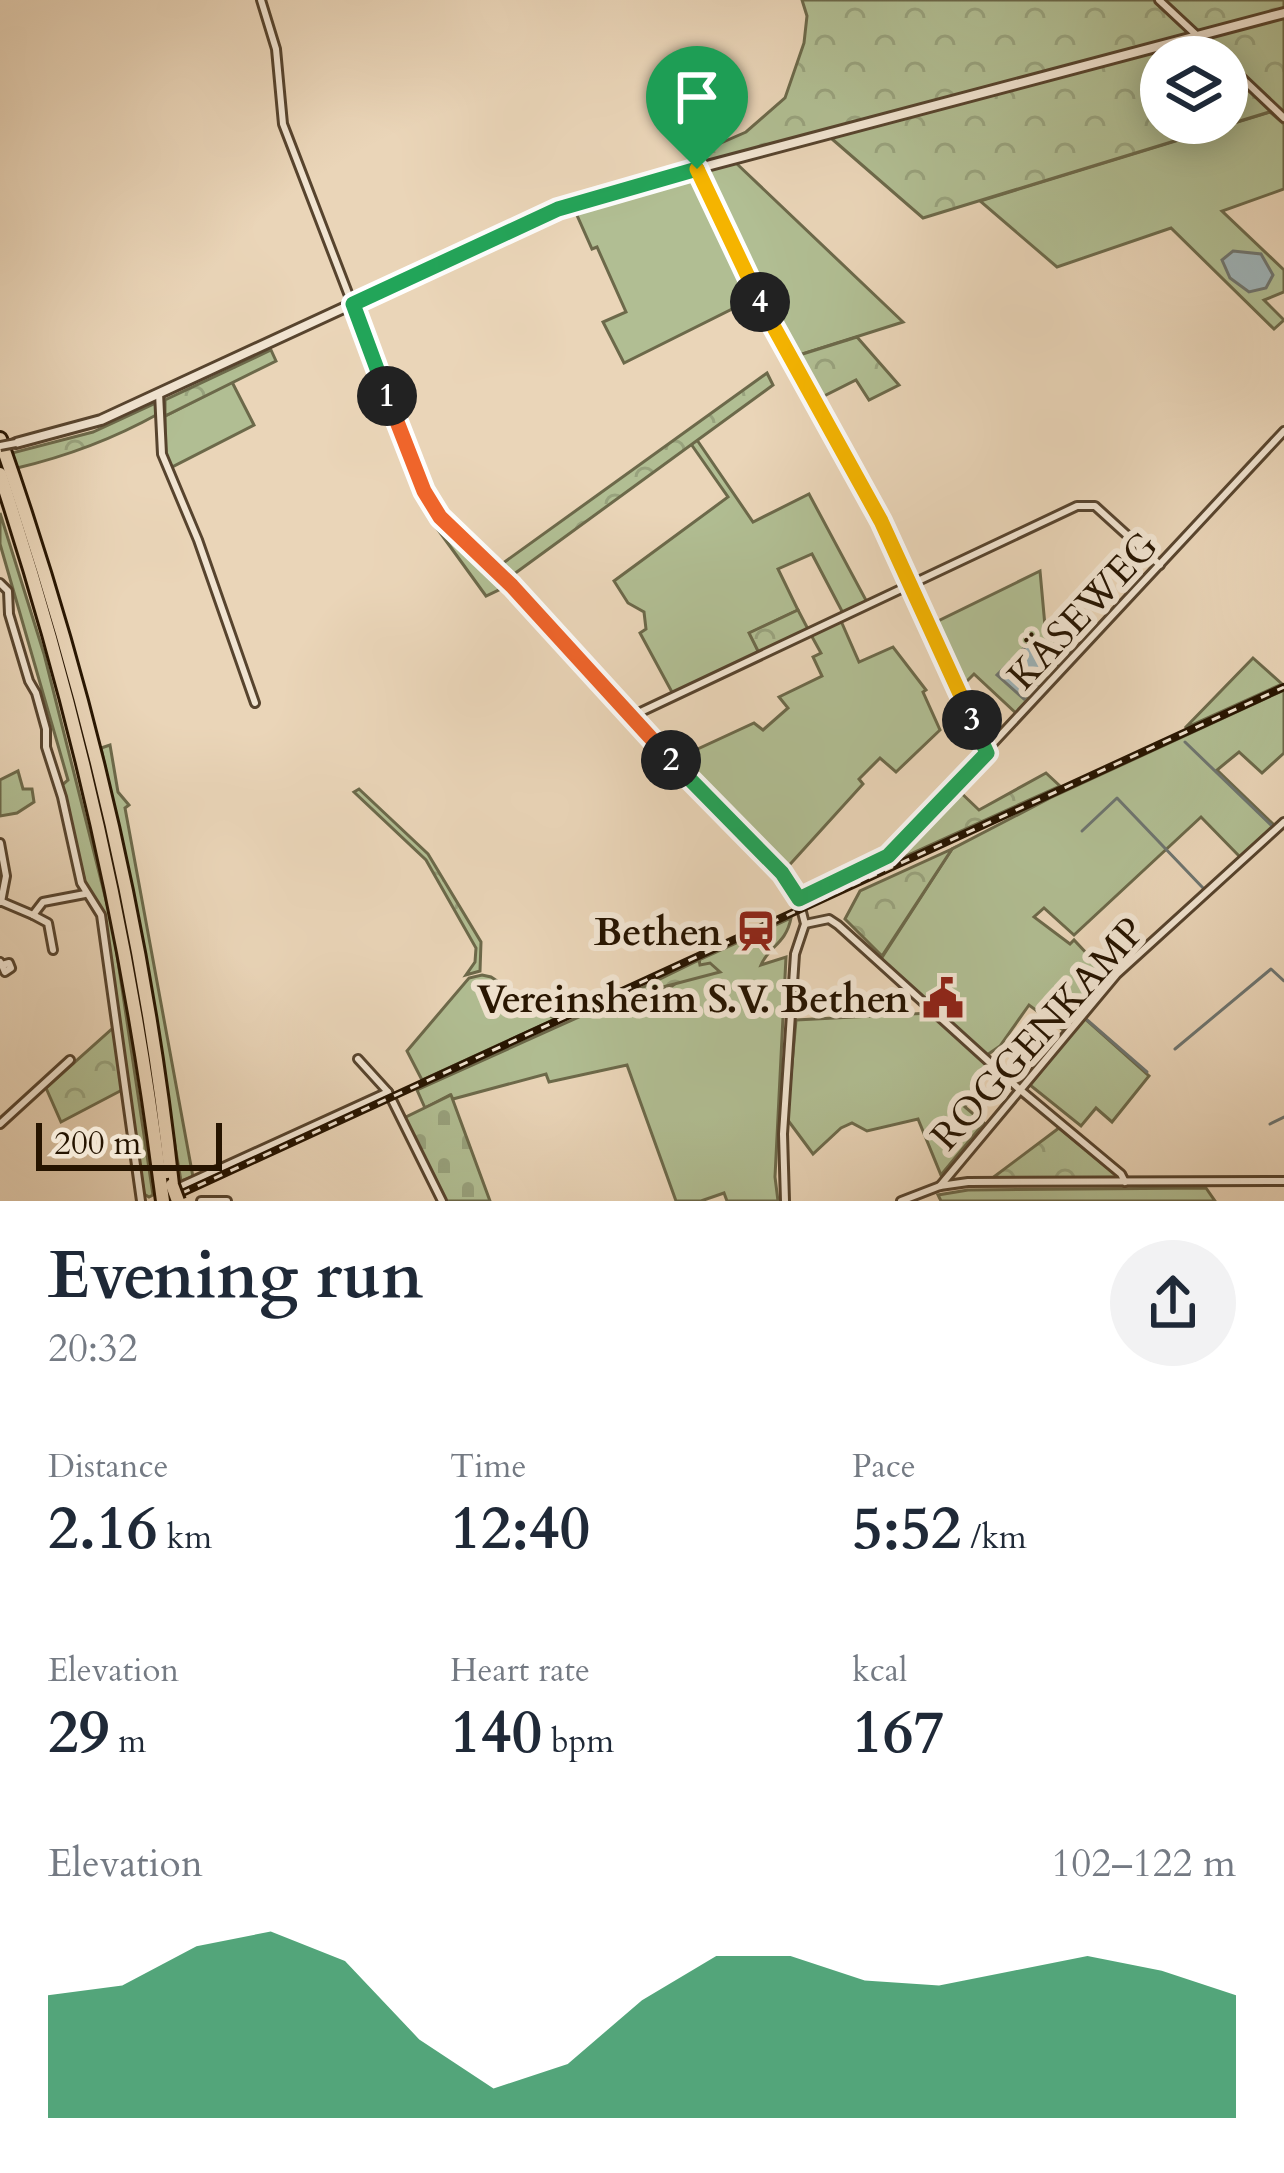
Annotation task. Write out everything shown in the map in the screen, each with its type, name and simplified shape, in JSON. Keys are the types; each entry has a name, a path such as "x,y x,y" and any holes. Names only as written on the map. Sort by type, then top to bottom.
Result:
{"highway":[{"path":"0,442 66,647 101,783 143,990 168,1180 163,1201"},
{"path":"0,474 55,646 100,820 168,1180 176,1201"}],"street":[{"path":"261,0 276,50 283,124 424,491 440,517 512,586 630,717 782,873 799,899 805,924 795,953 783,1134 785,1201"},
{"path":"1159,0 1198,36"},
{"path":"1203,36 1284,13"},
{"path":"0,442 16,443 80,428 558,209 1140,53"},
{"path":"1248,84 1284,118"},
{"path":"697,169 752,288 881,521 987,753"},
{"path":"159,393 163,454 255,703"},
{"name":"KÄSEWEG","path":"799,899 888,856 1284,431"},
{"path":"630,717 1088,503 1160,565"},
{"path":"0,583 8,591 12,622 46,728 46,747 85,894 101,915 144,1201 388,1092"},
{"name":"ROGGENKAMP","path":"940,1186 1117,974 1284,822"},
{"path":"0,843 6,877 1,902 48,922 53,950"},
{"path":"33,915 43,902 85,894"},
{"path":"805,924 829,920 838,925 1125,1182"},
{"path":"358,1059 388,1092 442,1201"},
{"path":"0,1124 70,1060"},
{"path":"902,1201 940,1186 968,1182 1284,1181"},
{"path":"201,1201 227,1201"}],"green space":[{"path":"802,0 1284,0 1284,113 1279,109 1248,118 1248,36 1140,36 1140,144 1165,144 923,218 824,132 702,164 698,153 746,132 785,98 804,43 807,16"},
{"path":"1270,112 1284,124 1284,189 1222,211 1284,270 1284,292 1264,300 1284,320 1274,329 1171,228 1057,267 980,201 1166,144 1248,144 1248,119"},
{"path":"736,163 903,322 793,357 702,172"},
{"path":"696,175 754,298 624,363 603,322 626,312 576,213 622,194"},
{"path":"857,337 899,385 869,400 856,380 816,400 793,357"},
{"path":"271,350 276,361 165,416 165,400"},
{"path":"767,373 773,385 510,577 499,566"},
{"path":"232,382 254,425 170,468 165,416"},
{"path":"156,403 158,414 124,431 17,468 12,453 93,432"},
{"path":"697,440 753,522 809,494 868,604 844,615 812,554 778,569 798,610 750,633 759,653 673,694 640,633 646,629 644,612 628,603 614,581 728,497 691,444"},
{"path":"0,513 44,654 113,928 153,1195 149,1197 144,1194 102,910 86,886 61,786 68,780 0,544"},
{"path":"437,518 507,586 486,596 436,527"},
{"path":"1040,571 1045,626 1075,655 1018,715 974,674 961,687 932,624"},
{"path":"798,610 809,631 759,653 749,633"},
{"path":"841,621 859,662 893,647 926,690 940,730 896,772 880,758 859,779 863,784 783,872 674,760 754,723 763,730 788,708 779,697 822,676 813,657 821,653 811,635"},
{"path":"1253,658 1282,684 1185,728"},
{"path":"1284,690 1284,753 1262,773 1239,752 1217,770 1276,827 1241,858 1201,817 1074,935 1044,908 1034,917 1070,944 1074,940 1107,975 1063,1030 1029,1005 1000,1046 987,1055 881,959 952,849 1050,798"},
{"path":"110,745 118,792 129,805 125,808 193,1177 181,1181 130,883 101,748"},
{"path":"18,771 23,789 32,789 34,802 17,813 0,816 0,780"},
{"path":"1046,773 1060,786 895,861 891,857 957,789 979,810"},
{"path":"359,789 428,854 481,942 480,971 466,975 475,962 476,948 426,860 354,792"},
{"path":"952,849 882,956 845,919 860,891"},
{"path":"791,918 761,965 786,957 775,1177 778,1201 727,1201 724,1193 701,1201 676,1201 627,1065 549,1082 546,1074 453,1099 450,1095 425,1108 417,1090 621,998 672,986 700,965 699,960"},
{"path":"699,960 700,965 710,963 720,972 621,998"},
{"path":"482,975 555,1019 422,1080 407,1051 469,978"},
{"path":"930,1013 990,1067 965,1107 984,1123 941,1175 918,1119 867,1131 852,1123 813,1154 787,1119 796,1020"},
{"path":"1084,1018 1149,1076 1112,1122 1096,1108 1081,1126 1030,1085"},
{"path":"113,1028 122,1090 61,1122 46,1088"},
{"path":"451,1095 490,1201 446,1201 404,1118"},
{"path":"1059,1128 1120,1178 991,1179"},
{"path":"1206,1188 1215,1201 941,1201 938,1195 968,1190"}],"water":[{"path":"1233,251 1261,254 1273,275 1266,288 1249,292 1230,278 1222,260"},
{"path":"1032,640 1055,666 1024,699 997,675"}],"waterway":[{"path":"1185,742 1273,827"},
{"path":"1082,831 1117,798 1204,889"},
{"path":"1175,1049 1271,969 1284,981"},
{"path":"1086,1019 1147,1072"},
{"path":"1270,1124 1284,1117"}],"railway":[{"path":"165,1201 1284,687"}],"place":[{"name":"Bethen","path":"756,931"},
{"name":"Vereinsheim S.V. Bethen","path":"943,998"}],"route":[{"path":"697,169 752,288 881,521 987,753 888,856 799,899 782,873 630,717 512,586 440,517 424,491 353,304 558,209 697,169"}]}
